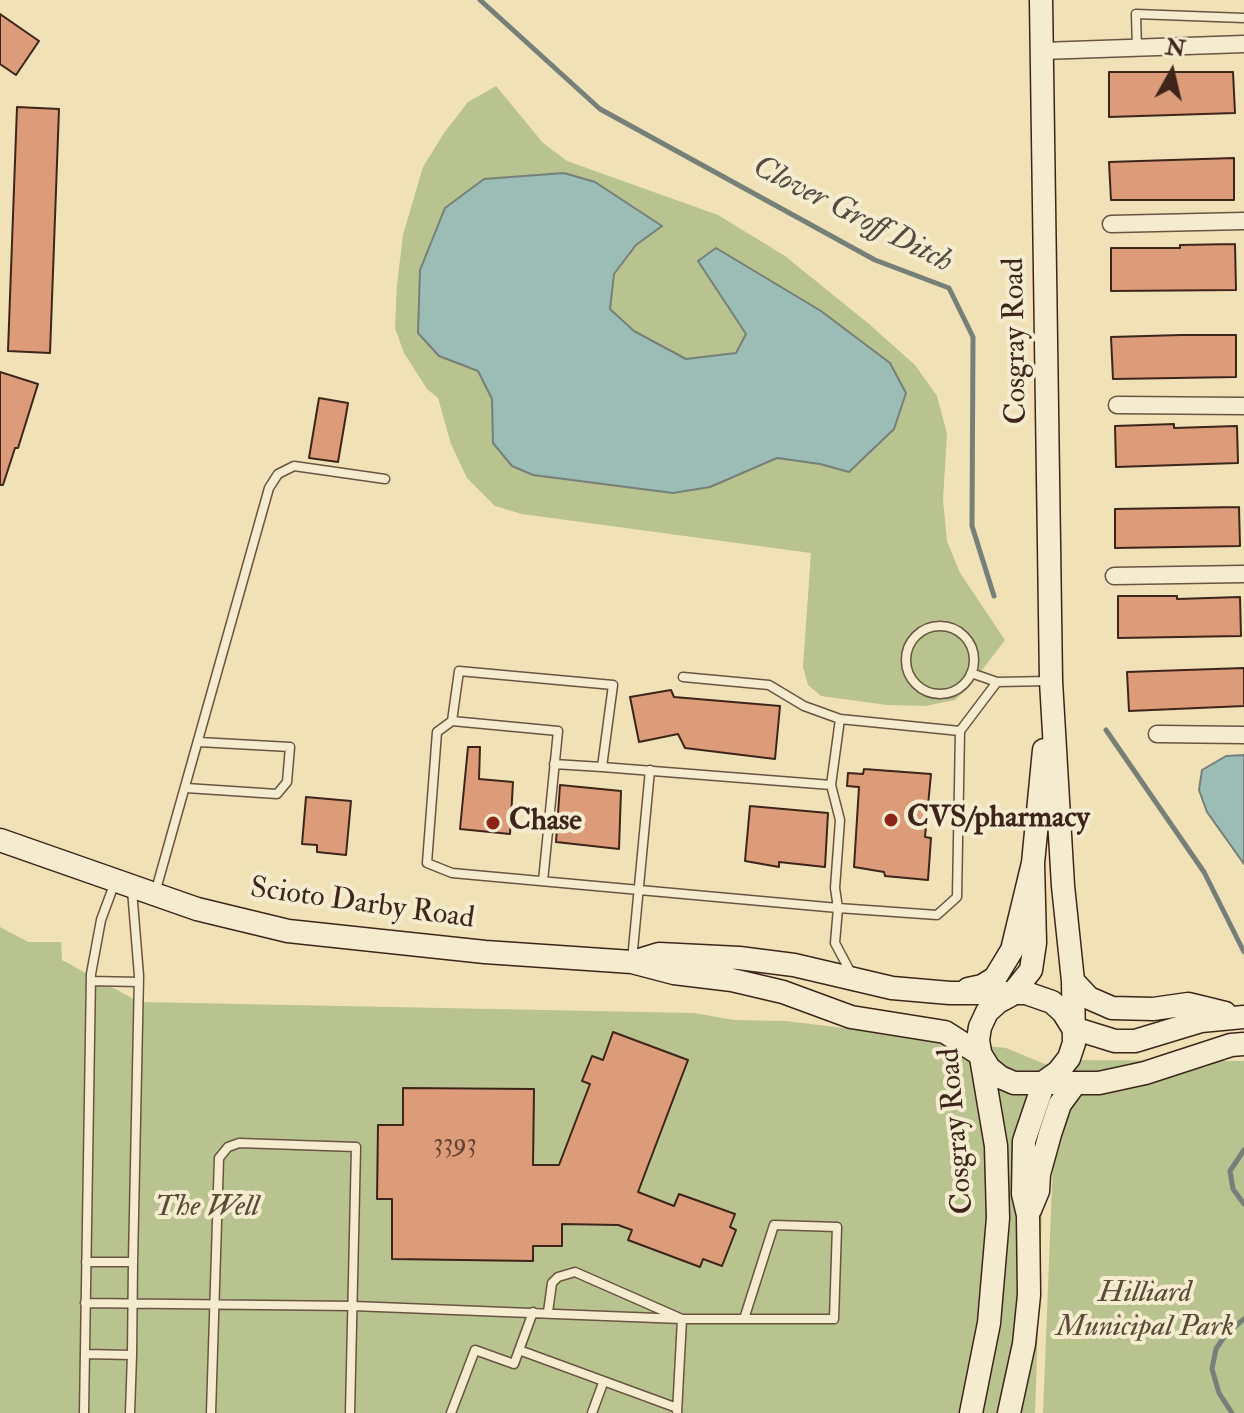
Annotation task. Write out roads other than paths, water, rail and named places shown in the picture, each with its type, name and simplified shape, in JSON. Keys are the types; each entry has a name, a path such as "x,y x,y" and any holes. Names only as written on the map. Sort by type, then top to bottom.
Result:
{"main road":[{"name":"Cosgray Road","path":"1009,1413 1024,1344 1029,1295 1028,1215 1023,1194 1024,1141 1044,1082 1058,1072 1069,1058 1074,1043 1073,981 1063,886 1051,681 1041,0"},
{"name":"Cosgray Road","path":"971,1413 989,1323 998,1218 996,1146 978,1040 987,1012 1011,995 1031,970 1035,943 1033,863 1051,681"},
{"name":"Scioto Darby Road","path":"0,840 197,909 288,931 455,949 632,962 674,973 732,980 783,992 851,1017 945,1032 981,1055 989,1068 1000,1077 1014,1083 1099,1083 1145,1073 1231,1045 1244,1044"},
{"name":"Cosgray Road","path":"950,993 982,986 995,978 1012,950 1033,863"},
{"name":"Scioto Darby Road","path":"632,962 659,954 739,958 794,965 892,988 950,993 1026,993 1052,1002 1073,1028 1115,1041 1135,1041 1201,1021 1243,1016"},
{"name":"Scioto Darby Road","path":"1073,981 1089,998 1112,1008 1153,1009 1188,1004 1243,1016"},
{"name":"Cosgray Road","path":"1028,1215 1038,1191 1039,1174 1060,1104 1074,1085"}],"street":[{"path":"1042,51 1244,44"},
{"path":"1111,224 1244,221"},
{"path":"1117,405 1244,406"},
{"path":"1114,576 1244,574"},
{"path":"1157,734 1244,735"}],"lane":[{"path":"1137,49 1136,14 1244,18"},
{"path":"155,894 269,488 278,474 294,466 385,479"},
{"path":"934,627 956,630 964,636 973,653 971,673 956,690 933,694 913,681 906,660 908,648 914,638 934,627"},
{"path":"452,721 459,671 613,685 602,767"},
{"path":"971,673 997,682 1051,681"},
{"path":"683,677 769,685 804,706 840,719 960,731"},
{"path":"543,881 558,731 452,721 437,732 427,863 452,873 838,908 937,915 957,897 960,731 997,682"},
{"path":"840,719 831,785 840,820 835,943 854,978"},
{"path":"186,788 277,794 287,782 290,747 199,742"},
{"path":"554,764 831,785"},
{"path":"632,962 650,770"},
{"path":"84,1413 91,981 101,920 124,884"},
{"path":"124,884 139,982 130,1413"},
{"path":"91,981 139,982"},
{"path":"211,1413 219,1158 228,1147 239,1143 356,1147 350,1413"},
{"path":"85,1303 353,1306 682,1319 744,1319 834,1319 837,1227 774,1225 744,1319"},
{"path":"86,1262 133,1262"},
{"path":"548,1312 552,1283 558,1277 575,1272 682,1319"},
{"path":"451,1413 475,1350 514,1364 533,1312"},
{"path":"519,1350 677,1410 682,1319"},
{"path":"85,1354 132,1355"},
{"path":"592,1413 603,1383"}],"water":[{"path":"564,173 595,182 662,226 636,245 614,274 610,309 634,331 686,359 736,353 746,334 698,261 716,248 821,311 890,363 906,393 894,429 849,472 777,458 710,487 673,493 533,475 512,466 493,443 492,399 478,371 439,356 418,333 420,270 445,208 484,179"},
{"path":"1244,755 1244,864 1207,812 1199,790 1202,770 1226,756"}],"waterway":[{"name":"Clover Groff Ditch","path":"480,0 600,109 875,260 949,288 973,337 972,526 994,596"},
{"name":"Clover Groff Ditch","path":"1106,730 1204,872 1244,952"},
{"name":"Clover Groff Ditch","path":"1244,1150 1230,1171 1233,1189 1244,1204"},
{"name":"Clover Groff Ditch","path":"1232,1413 1219,1393 1212,1369 1216,1349 1226,1334 1244,1319"}],"place":[{"name":"CVS/pharmacy","path":"891,820"},
{"name":"Chase","path":"493,823"}],"park label":[{"name":"The Well","path":"207,1209"},
{"name":"Hilliard Municipal Park","path":"1145,1312"}]}
